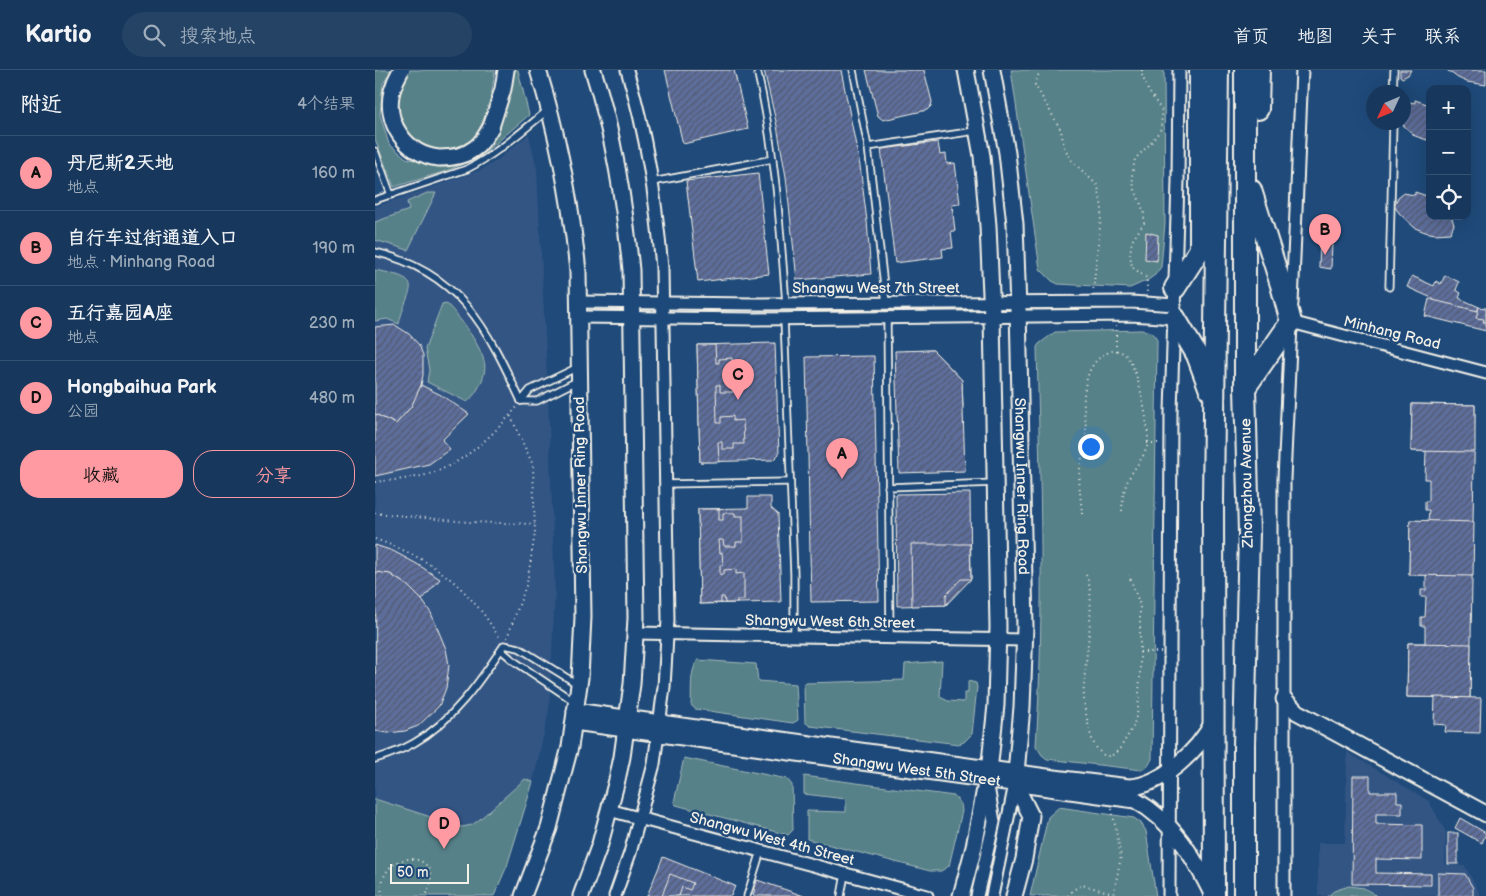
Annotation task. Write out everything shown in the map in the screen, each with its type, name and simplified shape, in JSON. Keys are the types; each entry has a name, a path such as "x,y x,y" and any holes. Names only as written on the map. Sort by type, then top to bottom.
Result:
{"highway":[{"path":"1200,70 1200,248 1175,304 1197,355 1214,404"},
{"path":"1214,896 1212,589 1218,70"},
{"name":"Zhongzhou Avenue","path":"1244,896 1244,746 1249,533 1245,388 1245,70"},
{"path":"1245,388 1291,322 1245,172 1257,115 1259,70"}],"street":[{"path":"401,70 392,91 392,116 395,126 401,137 415,150 435,157 448,158 464,154 475,148 491,127 503,89 506,70"},
{"name":"Shangwu Inner Ring Road","path":"523,896 549,828 570,747 579,685 583,617 578,272 566,180 538,70"},
{"path":"581,896 599,844 622,758 633,684 636,633 629,252 619,170 593,70"},
{"path":"615,896 630,853 654,764 664,687 667,634 663,268 652,182 627,70"},
{"name":"Shangwu Inner Ring Road","path":"961,896 974,847 988,774 996,705 998,640 992,310 988,226 982,156 966,70"},
{"name":"Shangwu Inner Ring Road","path":"992,70 1007,152 1015,224 1018,310 1025,591 1022,707 1015,778"},
{"path":"1169,896 1171,443 1179,70"},
{"path":"1284,896 1284,479 1302,70"},
{"name":"Shangwu West 7th Street","path":"1018,310 1092,302 1175,304"},
{"name":"Shangwu West 7th Street","path":"631,310 663,303 887,303 1116,316 1175,304"},
{"name":"Shangwu West 7th Street","path":"578,309 631,310 663,318 887,318 992,310"},
{"name":"Minhang Road","path":"1291,322 1486,373"},
{"name":"Shangwu West 6th Street","path":"636,633 1024,640"},
{"path":"1284,699 1301,704 1486,804"},
{"path":"1284,699 1297,712 1486,814"},
{"name":"Shangwu West 5th Street","path":"575,712 627,724 1015,778 1110,797 1135,800 1147,807 1169,826 1188,849 1214,896"},
{"name":"Shangwu West 5th Street","path":"1015,778 1129,787 1153,782 1193,752 1203,740 1214,721"},
{"path":"977,896 994,822 988,774"},
{"path":"992,896 1015,778"},
{"path":"1014,896 1024,859 1031,816 1015,778"},
{"name":"Shangwu West 4th Street","path":"609,810 927,896"}],"lane":[{"path":"757,70 765,106 777,184 786,304"},
{"path":"853,70 868,147 887,303"},
{"path":"1393,85 1394,70"},
{"path":"375,200 480,163 549,108"},
{"path":"1389,287 1393,130"},
{"path":"868,147 977,131"},
{"path":"375,151 391,195"},
{"path":"652,182 773,159"},
{"path":"375,252 417,266 442,282 466,303 496,348 521,401"},
{"path":"784,318 794,574 794,636"},
{"path":"887,318 890,638"},
{"path":"521,401 529,390 579,374"},
{"path":"521,401 537,401 579,374"},
{"path":"666,484 791,482"},
{"path":"888,487 995,483"},
{"path":"503,647 519,648 579,685"},
{"path":"503,647 514,661 575,712"},
{"path":"375,759 414,744 432,731 479,683 503,647"},
{"path":"747,896 761,851"},
{"path":"841,896 845,874"}],"path":[{"path":"1040,70 1035,85 1061,130 1064,147 1072,161 1098,186 1102,208 1092,302"},
{"path":"1142,70 1147,90 1162,111 1161,129 1150,144 1135,159 1132,176 1134,187 1144,212 1144,223 1132,241 1130,254 1132,267 1147,278 1147,303"},
{"path":"1116,316 1116,350"},
{"path":"1082,514 1079,485 1086,430 1083,407 1086,382 1091,368 1097,360 1102,355 1116,350 1121,351 1128,357 1134,370 1143,406 1147,443 1147,448 1129,479 1124,492 1122,514"},
{"path":"375,482 428,474 458,462 495,432 521,401"},
{"path":"503,647 527,583 535,533 533,465 510,415"},
{"path":"1147,443 1171,443"},
{"path":"375,513 467,522 535,524"},
{"path":"375,539 421,558 445,574 476,604 503,647"},
{"path":"1087,575 1091,592 1083,686 1084,704 1089,732 1095,746 1105,756 1111,756 1119,750 1133,727 1138,710 1140,605 1129,575"},
{"path":"1140,652 1169,652"},
{"path":"1068,896 1073,890 1082,885 1113,895 1121,857 1110,797"},
{"path":"393,860 411,858 422,865 429,876 426,896"},
{"path":"379,880 382,896"}],"shaded area":[{"path":"529,134 537,169 555,592 549,711 533,782 525,779 472,825 461,827 375,799 375,207 481,170 496,161"},
{"path":"1347,752 1429,801 1446,832 1445,865 1465,866 1481,896 1318,896 1318,843 1345,843"}],"green space":[{"path":"375,70 393,70 383,83 380,115 389,144 406,158 441,167 476,153 513,70 518,70 529,115 480,157 446,171 394,187 375,139"},
{"path":"410,70 495,70 490,105 475,138 464,149 443,153 415,144 403,133 397,115 397,93"},
{"path":"1011,70 1164,70 1165,224 1161,267 1148,280 1130,288 1058,284 1052,281 1040,269"},
{"path":"427,193 436,193 408,250 375,240 375,222 409,210 407,202"},
{"path":"375,270 403,277 408,281 409,293 399,324 387,319 375,321"},
{"path":"446,303 468,330 478,346 484,361 485,366 481,383 467,402 427,382 429,370 425,349 442,304"},
{"path":"1141,330 1151,333 1157,340 1152,759 1148,766 1142,770 1047,759 1036,746 1041,596 1037,347 1055,332"},
{"path":"698,660 756,664 758,681 796,684 798,720 793,723 695,709 691,705 691,681 693,670"},
{"path":"942,661 940,697 948,701 964,702 964,693 968,693 968,681 976,683 972,734 964,742 959,744 810,726 805,722 805,683 904,680 905,664"},
{"path":"684,758 787,779 792,785 793,830 788,835 676,805 674,802"},
{"path":"804,776 954,796 961,804 962,811 949,866 941,871 930,871 807,839 807,811 846,812 846,799 804,794"},
{"path":"525,779 533,782 507,866 494,896 375,896 375,799 462,827 472,825 480,819"},
{"path":"1059,807 1134,818 1141,823 1146,831 1156,896 1030,896 1048,817"},
{"path":"1349,886 1364,888 1377,896 1328,896 1334,891"}],"building":[{"path":"665,70 734,70 748,129 683,144"},
{"path":"764,70 841,70 860,166 871,274 797,280 786,177"},
{"path":"866,70 924,70 932,102 931,106 927,110 883,120 878,116"},
{"path":"1400,70 1411,70 1408,75 1402,78"},
{"path":"1447,70 1486,70 1486,85 1467,82"},
{"path":"1415,100 1426,104 1426,140 1415,136 1409,130 1411,130 1411,102 1415,103"},
{"path":"938,142 940,155 946,154 947,164 955,163 960,204 952,205 955,231 951,231 953,248 942,249 943,257 895,263 881,149"},
{"path":"758,173 769,274 698,282 686,181"},
{"path":"1415,192 1426,196 1426,220 1452,220 1454,225 1450,233 1435,234 1425,232 1415,228 1400,214 1394,206 1398,197 1403,193 1415,195"},
{"path":"1146,232 1158,235 1157,261 1145,259"},
{"path":"1320,240 1332,243 1331,269 1319,267"},
{"path":"1445,275 1459,282 1456,290 1461,293 1459,298 1479,307 1474,317 1449,306 1447,310 1432,303 1434,299 1407,287 1412,276 1434,286 1436,281 1441,284"},
{"path":"1429,299 1486,313 1486,331 1425,316"},
{"path":"1479,307 1486,308 1486,322 1483,322 1484,319 1476,318"},
{"path":"395,325 409,334 419,345 423,355 423,375 420,390 411,407 396,424 375,414 375,327"},
{"path":"775,343 779,454 773,460 700,462 697,345"},
{"path":"697,345 715,345 716,363 719,363 719,359 732,358 732,361 739,361 740,389 733,389 733,392 720,392 720,385 716,385 717,423 721,423 721,417 733,416 733,421 743,420 744,444 734,444 734,449 722,449 722,442 718,442 719,462 700,462"},
{"path":"933,350 962,380 963,407 929,408 905,385 904,351"},
{"path":"933,350 962,380 965,471 899,473 895,351"},
{"path":"874,356 879,601 811,602 806,357"},
{"path":"421,385 441,395 469,414 442,440 450,449 429,464 375,476 375,414 396,424 411,407"},
{"path":"1412,404 1475,405 1470,698 1407,697 1408,643 1425,643 1425,626 1421,626 1421,617 1425,617 1426,597 1421,597 1421,590 1426,590 1426,575 1409,575 1410,520 1428,521 1429,510 1425,510 1425,501 1429,501 1429,479 1425,479 1426,451 1411,451"},
{"path":"1412,404 1475,405 1475,452 1411,451"},
{"path":"970,493 971,579 946,605 897,606 896,494"},
{"path":"748,497 771,497 771,508 778,514 781,602 700,604 698,509 748,508"},
{"path":"698,509 719,509 719,520 723,520 723,513 735,513 735,516 743,516 743,542 736,542 736,546 724,546 723,540 719,540 723,565 720,565 720,575 724,574 724,570 736,569 736,574 744,573 744,600 737,600 737,603 725,603 724,597 721,597 721,603 700,604"},
{"path":"1410,520 1474,522 1473,576 1409,575"},
{"path":"911,544 970,544 971,579 961,579 946,595 946,605 912,606"},
{"path":"375,545 393,551 440,579 422,600 408,586 390,574 375,573"},
{"path":"376,572 390,574 408,586 422,600 431,613 446,649 449,665 446,688 439,706 418,726 405,731 388,733 375,731"},
{"path":"1408,643 1471,644 1470,698 1407,697"},
{"path":"1435,697 1481,698 1480,733 1445,732 1446,725 1434,724"},
{"path":"1353,776 1370,776 1370,792 1397,792 1397,802 1402,802 1402,814 1376,814 1376,824 1422,825 1422,860 1376,859 1376,873 1431,874 1431,885 1352,884"},
{"path":"1460,818 1486,833 1482,843 1455,828"},
{"path":"1448,833 1458,833 1458,864 1448,864"},
{"path":"663,857 735,886 731,896 647,896"},
{"path":"1438,873 1465,874 1473,888 1473,896 1438,896"},
{"path":"670,874 693,883 690,890 682,887 679,896 662,896"},
{"path":"757,880 804,896 753,896"}],"place":[{"name":"自行车过街通道入口","path":"1325,255"},
{"name":"五行嘉园A座","path":"738,400"},
{"name":"丹尼斯2天地","path":"842,479"},
{"name":"Hongbaihua Park","path":"444,849"}]}
